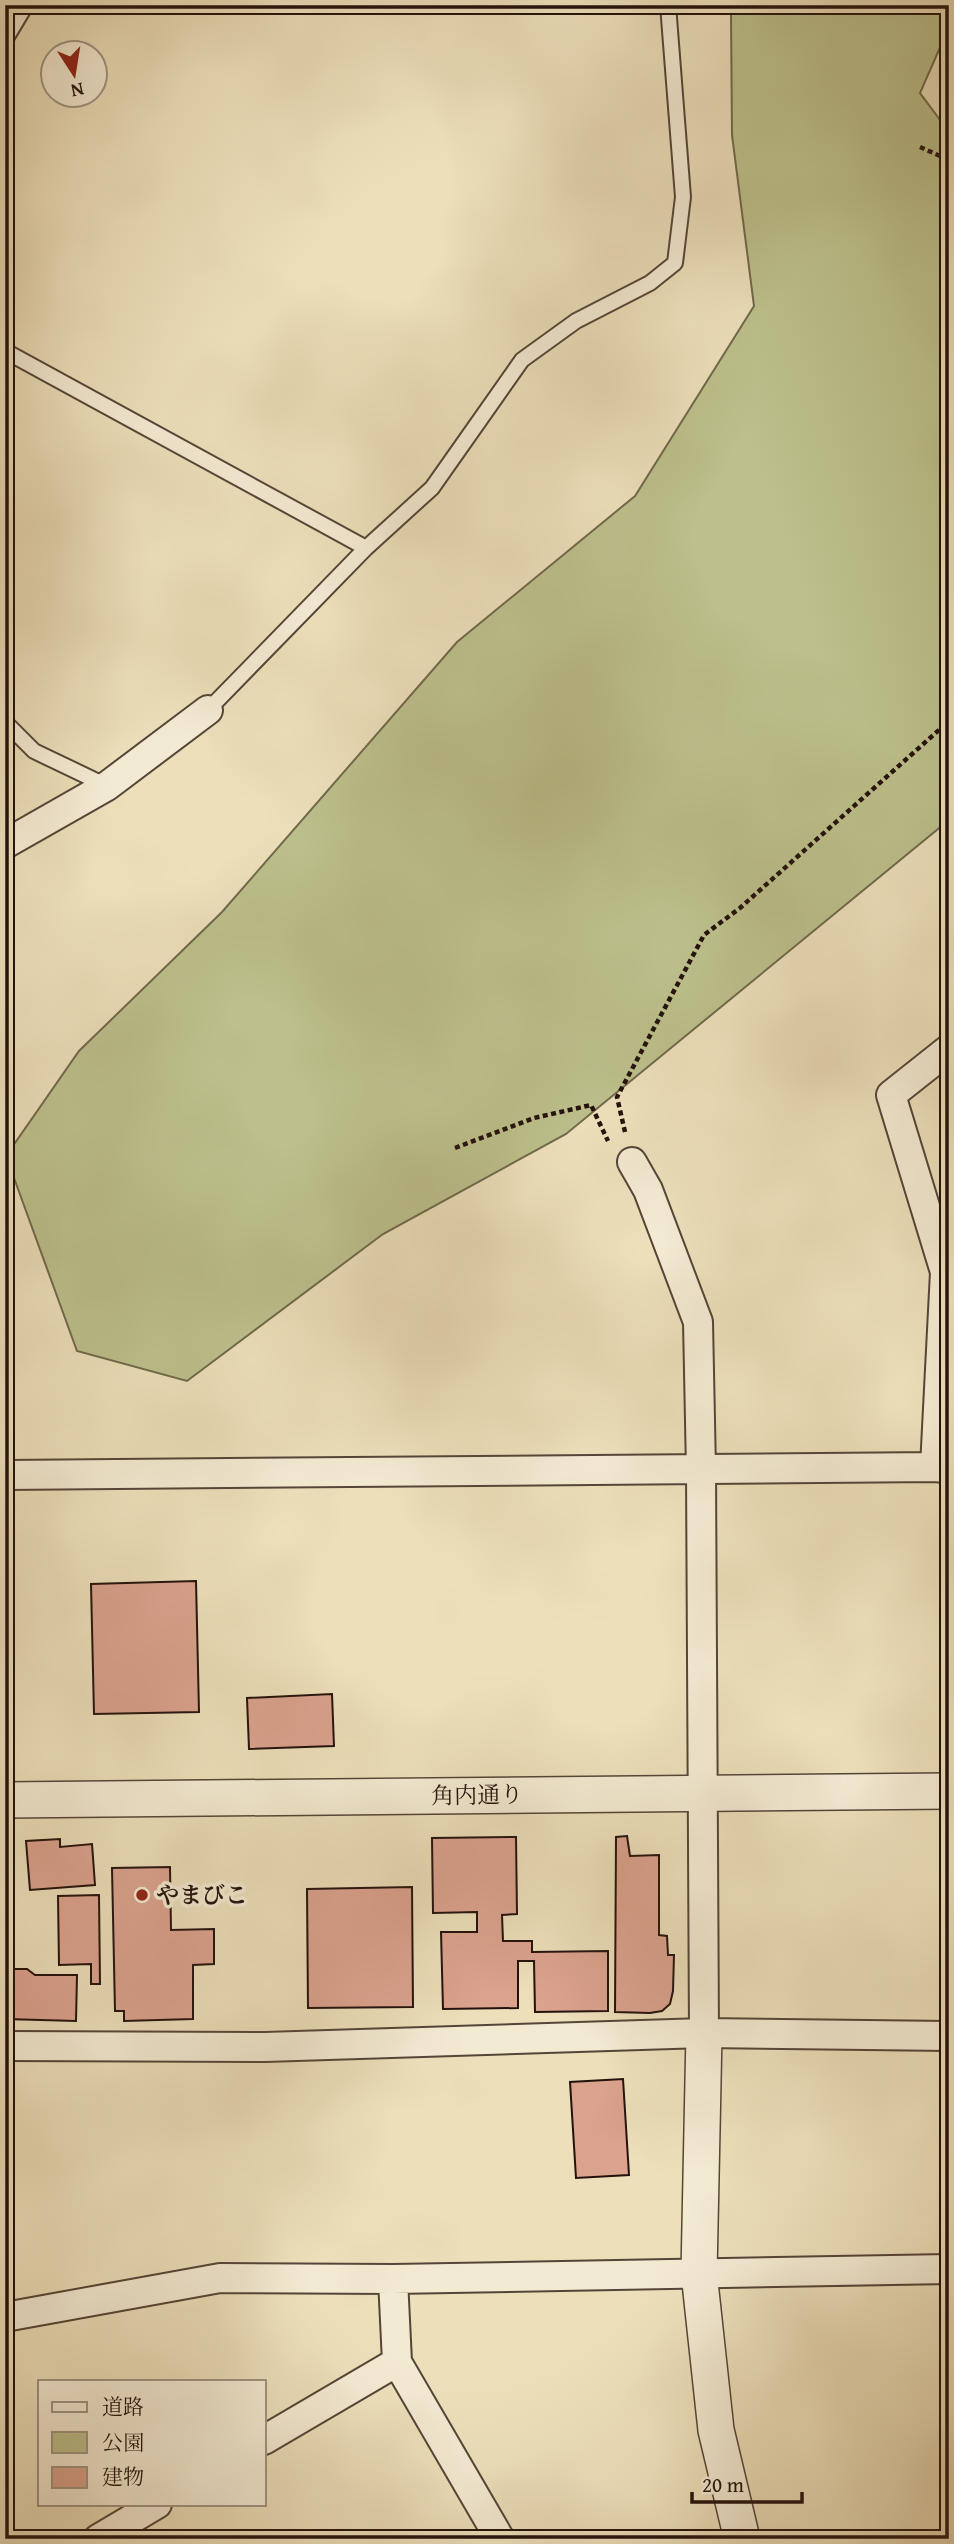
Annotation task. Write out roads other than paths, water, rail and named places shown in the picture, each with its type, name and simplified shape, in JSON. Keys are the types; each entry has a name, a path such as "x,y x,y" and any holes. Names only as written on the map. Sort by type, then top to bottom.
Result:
{"street":[{"path":"5,844 107,786 208,710"},
{"path":"5,1475 942,1468 947,1272 891,1095 949,1049"},
{"path":"632,1162 648,1190 698,1322 704,1793 704,2032 699,2273 716,2430 742,2539"},
{"name":"角内通り","path":"5,1801 949,1791"},
{"path":"5,2046 265,2047 704,2032 949,2036"},
{"path":"5,2317 220,2277 393,2279 949,2269"},
{"path":"393,2279 397,2362 500,2539"},
{"path":"266,2439 397,2362"},
{"path":"98,2539 154,2506"}],"lane":[{"path":"5,40 26,5"},
{"path":"208,710 366,548 432,488 522,360 576,321 650,283 675,263 683,197 668,5"},
{"path":"5,351 366,548"},
{"path":"5,722 34,751 107,786"}],"place":[{"name":"やまびこ","path":"142,1895"}]}
